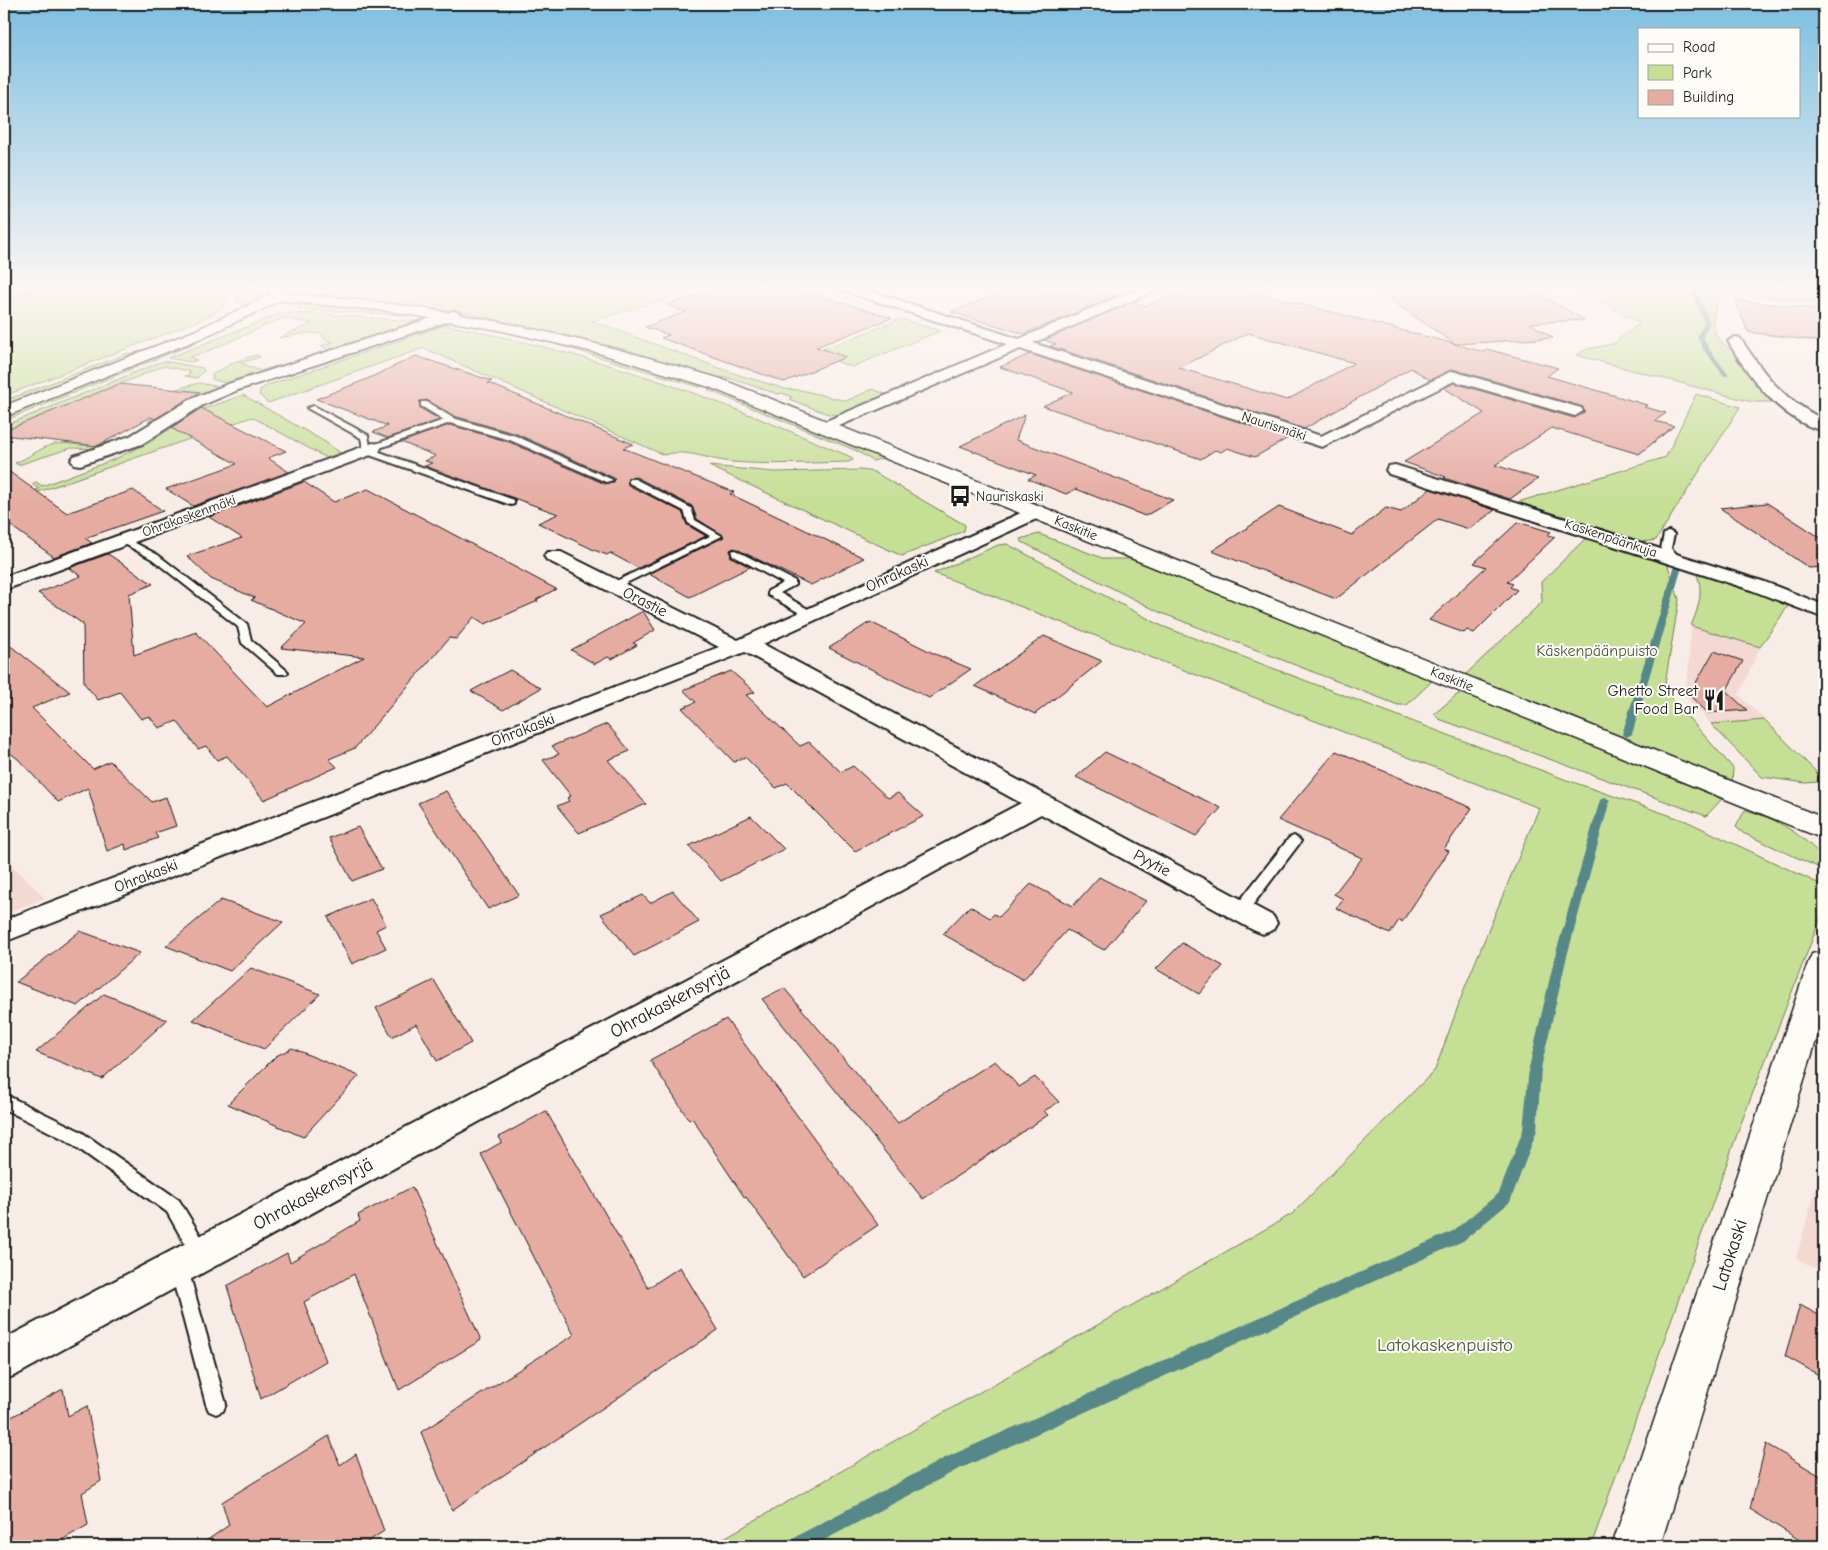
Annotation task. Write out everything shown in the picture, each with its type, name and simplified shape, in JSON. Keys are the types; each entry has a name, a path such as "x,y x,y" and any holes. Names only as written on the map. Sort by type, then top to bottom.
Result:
{"street":[{"path":"4,412 134,359"},
{"path":"80,460 136,440 197,402 233,387 318,359"},
{"name":"Kaskitie","path":"642,359 715,383 1824,829"},
{"path":"825,427 984,359"},
{"name":"Naurismäki","path":"1071,359 1322,442 1452,376 1575,411"},
{"path":"1745,359 1752,372 1767,389 1788,406 1824,426"},
{"name":"Ohrakaskenmäki","path":"4,584 370,449"},
{"name":"Kaskenpäänkuja","path":"1395,470 1758,586 1824,612"},
{"name":"Ohrakaski","path":"4,931 741,646 1036,512"},
{"name":"Orastie","path":"554,556 741,646"},
{"path":"741,646 1041,803"},
{"name":"Pyytie","path":"1041,803 1252,917"},
{"name":"Ohrakaskensyrjä","path":"4,1360 1041,803"},
{"name":"Latokaski","path":"1636,1546 1824,963"}],"lane":[{"path":"424,404 450,420 513,438 609,480"},
{"path":"311,408 365,437 370,449 409,462 459,485 511,502"},
{"path":"370,449 450,420"},
{"path":"614,586 717,536 690,521 688,510 632,481"},
{"path":"1669,534 1666,549 1676,559"},
{"path":"124,540 155,557 243,626 246,641 282,672"},
{"path":"735,553 790,583 772,592 809,614"},
{"path":"1252,917 1294,841"},
{"path":"4,1101 74,1136 173,1206 189,1260 216,1404"}],"shaded area":[{"path":"1691,626 1760,647 1739,695 1765,720 1711,724 1684,695 1688,676"},
{"path":"4,857 45,898 4,914"},
{"path":"1824,1159 1824,1273 1796,1258"}],"green space":[{"path":"4,359 99,359 4,396"},
{"path":"112,359 122,359 4,408 4,401"},
{"path":"156,359 4,421 4,417 138,363"},
{"path":"176,359 197,360 191,362"},
{"path":"253,359 241,363 260,371 276,366 281,368 232,385 212,379 212,375 234,362"},
{"path":"344,359 392,359 268,403 259,395 260,390 268,385"},
{"path":"449,359 588,359 656,380 705,398 851,457 853,460 848,462 761,463 723,461 681,453 664,455"},
{"path":"607,359 618,359 704,386 699,387"},
{"path":"656,359 696,359 785,389 801,390 846,401 873,389 890,396 843,416 828,414 789,399 792,397 782,393 778,394 726,377 716,379"},
{"path":"831,359 871,359 852,367"},
{"path":"1592,359 1739,359 1758,386 1773,402 1752,402"},
{"path":"163,361 203,368 204,371 197,378 185,376 191,373 189,371 163,366 4,434 4,426"},
{"path":"199,383 220,387 158,420 148,421 199,392 186,390 176,396 173,390"},
{"path":"712,389 884,458 873,461 857,451 708,390"},
{"path":"1696,394 1740,407 1656,540 1644,542 1518,502 1666,457"},
{"path":"243,395 325,442 345,456 332,461 252,417 4,504 4,501 39,489 32,484 36,482 42,486 115,459 150,442 198,411"},
{"path":"122,440 101,449 71,448 18,465 15,463 54,444 95,446"},
{"path":"709,466 774,472 861,470 874,472 965,525 964,531 902,556"},
{"path":"1039,534 1105,559 1131,559 1426,676 1431,682 1407,705 1398,705 1159,612 1022,542 1020,539"},
{"name":"Käskenpäänpuisto","path":"1588,536 1666,560 1679,599 1664,690 1733,768 1732,784 1464,676 1542,602 1541,582"},
{"name":"Latokaskenpuisto","path":"1007,544 1162,626 1564,779 1686,821 1824,886 1824,909 1740,1126 1591,1546 710,1546 1292,1214 1435,1070 1465,987 1539,808 934,573 998,545"},
{"path":"1700,573 1770,596 1788,606 1760,647 1691,626 1699,600 1700,588 1697,575"},
{"path":"1458,694 1465,694 1722,799 1706,816 1439,719 1434,714"},
{"path":"1765,720 1821,779 1817,782 1806,783 1762,777 1711,724"},
{"path":"1745,810 1757,813 1789,828 1824,859 1824,870 1743,833 1736,827"}],"building":[{"path":"409,359 426,359 492,381 488,383 633,444 623,448 734,492 730,494 864,558 811,585 734,548 730,550 731,557 750,567 690,597 649,574 724,537 697,519 692,506 636,477 628,478 628,485 682,512 687,525 706,536 638,568 610,553 607,555 594,550 538,523 558,514 425,466 432,463 425,461 436,456 401,442 450,425 509,442 605,484 614,482 614,478 517,434 454,416 427,400 420,401 420,408 440,420 388,438 373,432 388,426 316,399 365,380"},
{"path":"721,359 840,359 784,382"},
{"path":"1018,359 1046,359 1288,438 1255,457 1227,448 1221,452 1215,450 1201,459 1043,406 1073,392 1000,367"},
{"path":"1091,359 1196,359 1179,368 1287,400 1354,363 1341,359 1525,359 1558,368 1547,376 1647,405 1644,407 1666,413 1655,421 1674,426 1639,454 1552,428 1495,465 1538,479 1510,499 1444,478 1446,477 1404,462 1484,413 1444,388 1454,383 1574,418 1584,413 1583,407 1453,369 1430,380 1411,368 1304,429"},
{"path":"119,384 200,392 155,419 151,417 97,446 4,435 4,431"},
{"path":"201,408 286,451 268,458 289,472 193,506 166,489 237,464 171,428"},
{"path":"1025,415 1016,440 1173,500 1145,516 1076,489 1066,494 1028,479 1036,475 960,446"},
{"path":"4,468 67,513 133,490 163,511 85,538 92,543 54,557 4,521"},
{"path":"304,482 334,502 368,489 556,589 536,600 538,601 485,624 474,617 456,639 449,638 355,748 329,759 337,767 264,800 227,756 217,760 206,746 198,749 177,721 159,728 149,716 141,719 120,692 98,700 84,683 83,624 38,593 81,576 69,568 108,554 153,584 129,594 134,655 196,632 267,707 364,657 281,648 306,624 251,600 255,598 211,579 187,556 242,538 209,517"},
{"path":"1430,489 1495,510 1469,529 1438,519 1336,599 1212,551 1279,507 1352,535 1386,508 1401,512"},
{"path":"1767,503 1824,540 1824,567 1809,568 1720,508"},
{"path":"1518,522 1551,532 1548,535 1555,537 1507,582 1513,584 1510,587 1517,590 1474,633 1467,630 1464,633 1429,620 1486,567 1474,563"},
{"path":"643,611 655,630 633,643 637,645 612,659 608,657 595,664 571,650"},
{"path":"870,622 935,654 971,669 929,698 829,648"},
{"path":"1044,636 1102,661 1035,714 975,686"},
{"path":"4,641 70,692 32,708 93,769 110,761 152,802 166,797 176,826 155,833 158,838 126,850 125,844 107,851 88,788 58,802 18,759 4,748"},
{"path":"1714,651 1743,661 1726,691 1747,710 1708,713 1689,695"},
{"path":"510,670 541,688 503,710 471,691"},
{"path":"731,671 755,692 746,695 800,746 809,742 841,772 853,766 888,798 898,793 924,816 855,851 787,783 776,788 745,757 734,762 682,708 696,702 683,690"},
{"path":"607,724 630,751 608,760 646,804 579,833 557,806 569,801 567,798 571,796 543,760 559,754 552,746"},
{"path":"1336,751 1472,808 1444,849 1449,851 1402,922 1399,920 1390,934 1336,908 1343,899 1334,894 1362,858 1278,820"},
{"path":"1105,752 1221,808 1196,836 1076,777"},
{"path":"446,791 519,895 488,909 418,803"},
{"path":"751,816 784,849 721,881 689,846"},
{"path":"358,827 382,869 352,881 329,838"},
{"path":"1099,877 1146,901 1104,950 1067,930 1023,980 943,934 970,906 990,918 994,914 999,917 1031,884 1073,906"},
{"path":"673,891 699,922 634,956 601,914 643,895 650,903"},
{"path":"371,898 386,925 376,930 386,948 352,964 328,917"},
{"path":"221,900 283,922 230,971 166,946"},
{"path":"80,931 140,953 78,1006 16,982"},
{"path":"1182,943 1223,966 1199,994 1156,969"},
{"path":"251,968 320,994 264,1049 193,1020"},
{"path":"434,980 471,1043 437,1061 416,1024 392,1037 376,1008"},
{"path":"784,988 898,1123 995,1061 1019,1087 1035,1077 1059,1102 1044,1111 1048,1115 923,1199 762,999"},
{"path":"104,994 167,1020 102,1079 36,1052"},
{"path":"726,1019 878,1225 803,1276 745,1198 692,1118 689,1120 650,1060"},
{"path":"292,1048 359,1076 303,1137 228,1104 276,1056"},
{"path":"546,1111 648,1288 680,1267 718,1330 452,1510 421,1432 574,1335 481,1154 502,1142 499,1137"},
{"path":"412,1187 481,1340 399,1390 354,1274 304,1302 326,1361 261,1399 227,1286 287,1253 290,1262 360,1221 358,1215"},
{"path":"1800,1305 1824,1318 1824,1378 1785,1356"},
{"path":"63,1389 68,1416 87,1406 101,1481 82,1493 88,1525 51,1546 4,1546 4,1421"},
{"path":"329,1436 340,1465 356,1454 384,1531 361,1546 199,1546 229,1525 222,1502"},
{"path":"1766,1444 1824,1478 1824,1546 1809,1546 1750,1509"}],"waterway":[{"path":"1714,359 1726,375"},
{"path":"1627,734 1678,567"},
{"path":"795,1546 951,1464 1458,1236 1505,1197 1530,1130 1535,1068 1561,956 1605,800"}],"place":[{"name":"Nauriskaski","path":"960,496"},
{"name":"Ghetto Street Food Bar","path":"1714,700"}]}
